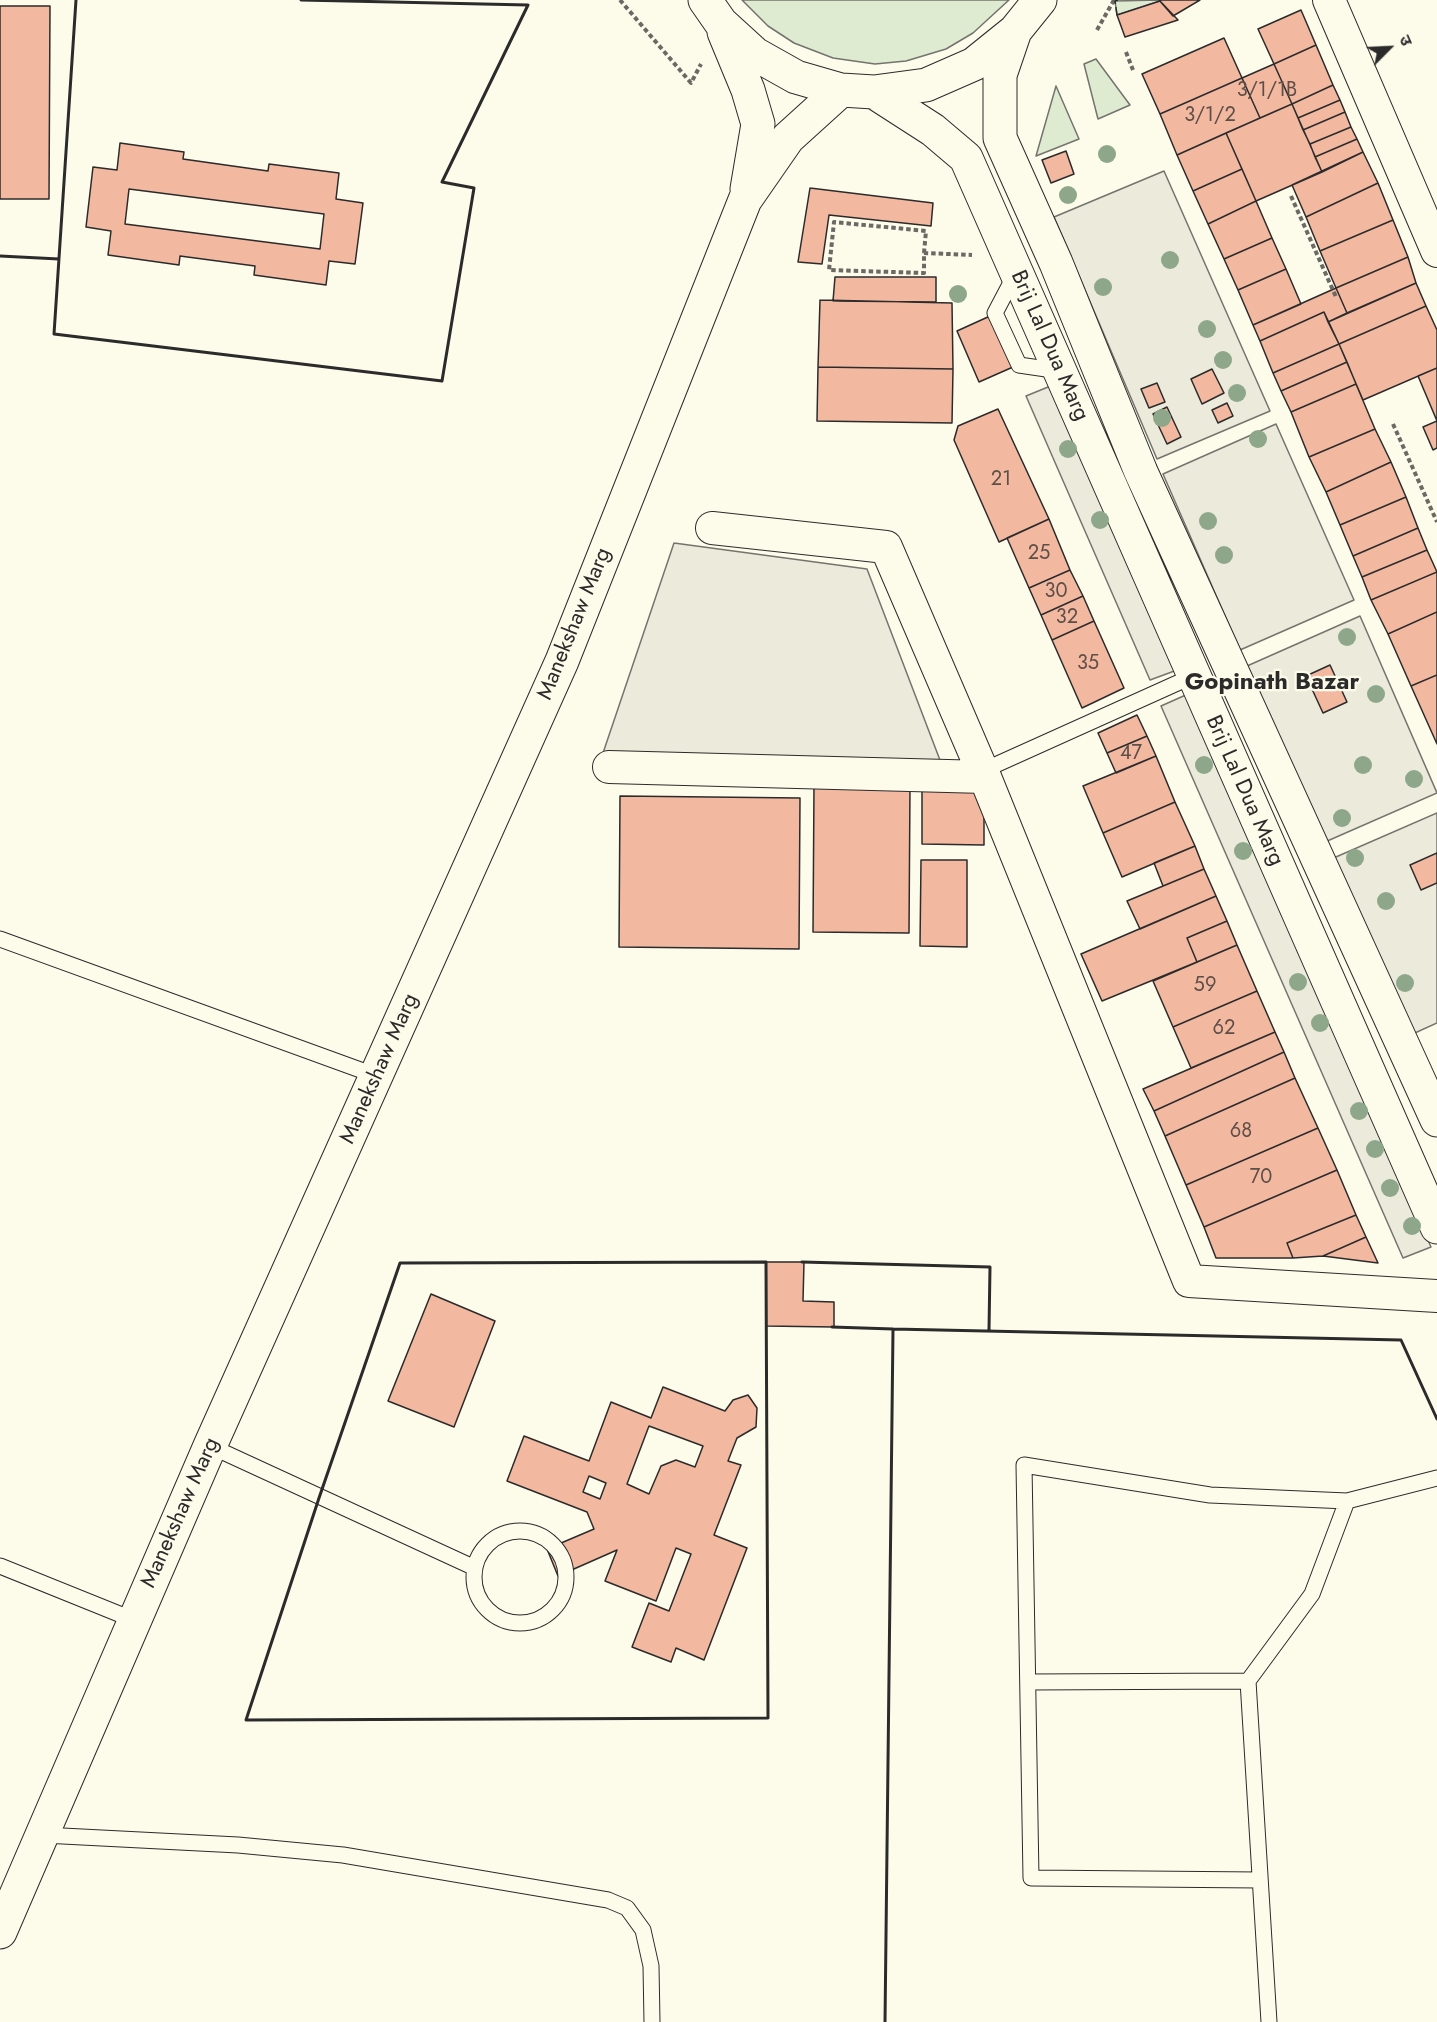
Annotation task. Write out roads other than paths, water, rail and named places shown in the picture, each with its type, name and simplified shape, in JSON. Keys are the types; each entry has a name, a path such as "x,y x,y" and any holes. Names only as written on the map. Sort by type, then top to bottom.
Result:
{"street":[{"path":"713,11 755,54 796,77 842,90 874,92 926,85 974,64 1015,32 1040,0"},
{"path":"1329,0 1437,251"},
{"name":"Manekshaw Marg","path":"0,1932 210,1446 562,661 745,200 758,124 748,90 713,11"},
{"name":"Brij Lal Dua Marg","path":"1015,32 1000,75 1000,138 1056,264 1141,472 1437,1120"},
{"name":"Manekshaw Marg","path":"745,200 788,138 842,90"},
{"name":"Brij Lal Dua Marg","path":"874,92 933,130 966,158 1437,1227"},
{"path":"712,528 886,547 984,774 1190,1281 1437,1296"},
{"path":"609,767 984,774"}],"lane":[{"path":"984,774 1193,676"},
{"path":"0,939 376,1076"},
{"path":"210,1446 475,1568"},
{"path":"1259,1880 1031,1878 1024,1465 1210,1495 1347,1501 1437,1478"},
{"path":"1269,2022 1248,1681 1312,1594 1347,1501"},
{"path":"513,1532 533,1533 552,1544 563,1561 566,1582 563,1593 552,1610 534,1622 503,1620 493,1614 480,1598 476,1588 475,1568 479,1557 493,1540 513,1532"},
{"path":"0,1566 134,1620"},
{"path":"1028,1682 1248,1681"},
{"path":"43,1835 238,1845 343,1855 608,1900 627,1908 643,1930 651,1966 652,2022"}],"district":[{"name":"Gopinath Bazar","path":"1272,683"}]}
